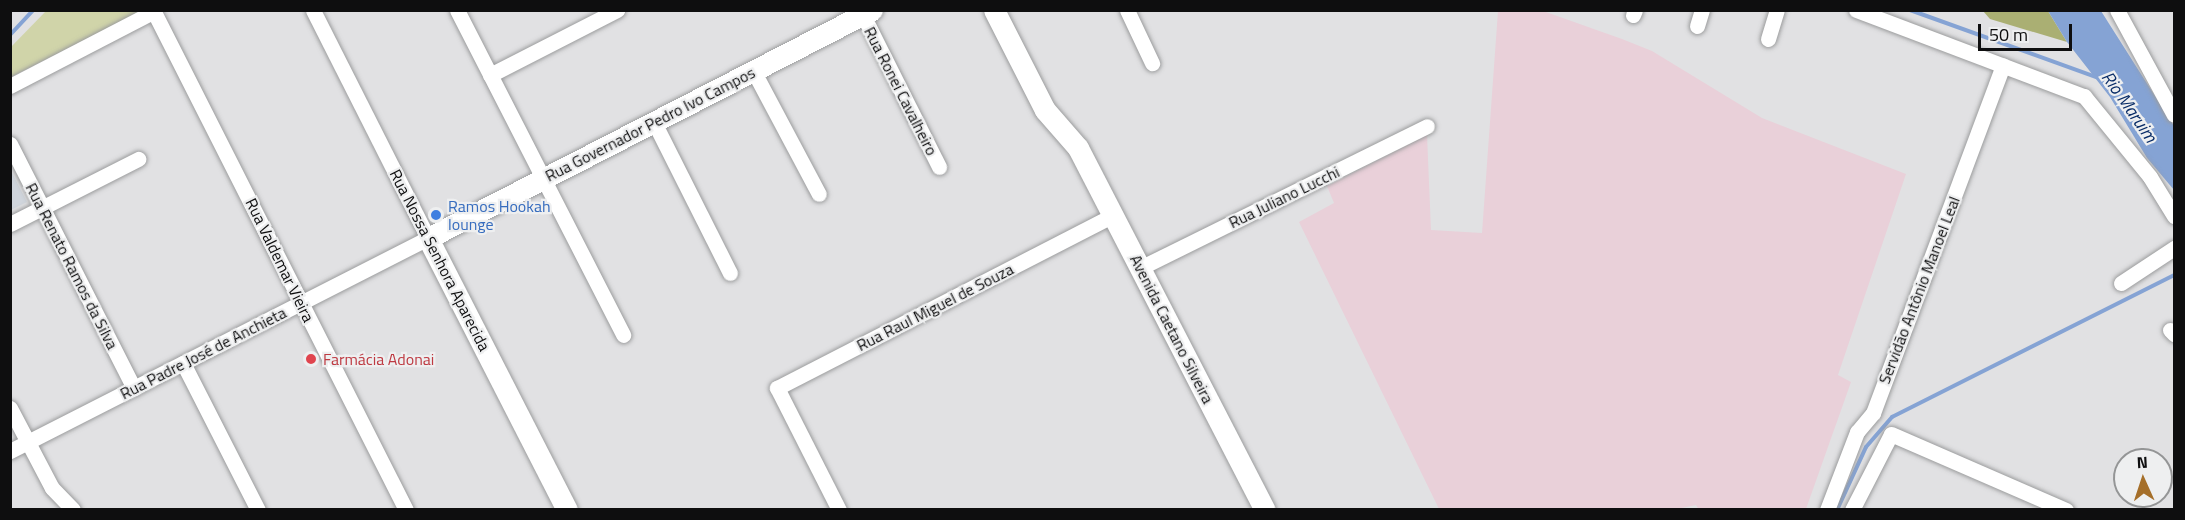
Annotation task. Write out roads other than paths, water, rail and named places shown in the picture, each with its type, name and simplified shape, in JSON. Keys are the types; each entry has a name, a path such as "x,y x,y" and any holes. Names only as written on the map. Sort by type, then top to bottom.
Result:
{"street":[{"name":"Rua Nossa Senhora Aparecida","path":"313,10 567,510"},
{"path":"457,10 623,335"},
{"path":"490,75 597,15 617,10"},
{"name":"Avenida Caetano Silveira","path":"994,10 1045,110 1078,148 1265,510"},
{"path":"1127,10 1152,63"},
{"path":"1697,26 1702,10"},
{"path":"1768,39 1777,10"},
{"path":"1856,10 2084,96 2150,177 2175,216"},
{"path":"2117,10 2175,115"},
{"path":"10,86 153,11"},
{"name":"Rua Valdemar Vieira","path":"153,11 406,510"},
{"name":"Rua Governador Pedro Ivo Campos","path":"428,238 868,13"},
{"name":"Rua Ronei Cavalheiro","path":"868,13 939,167"},
{"name":"Servidão Antônio Manoel Leal","path":"1827,510 1857,432 1874,414 2003,65"},
{"path":"754,72 819,194"},
{"path":"654,122 730,273"},
{"name":"Rua Juliano Lucchi","path":"1140,268 1427,126"},
{"name":"Rua Renato Ramos da Silva","path":"10,144 134,388"},
{"path":"10,224 138,159"},
{"name":"Rua Raul Miguel de Souza","path":"839,510 777,388 1113,215"},
{"name":"Rua Padre José de Anchieta","path":"10,451 428,238"},
{"path":"2121,283 2175,248"},
{"path":"183,363 258,510"},
{"path":"10,408 52,488 73,510"},
{"path":"1874,414 1890,433 2066,510"},
{"path":"1852,510 1876,457 1890,433"}],"water":[{"name":"Rio Maruim","path":"2048,11 2101,11 2174,126 2174,190 2147,158 2110,97 2067,42"}],"waterway":[{"path":"10,35 33,10"},
{"name":"Rio Maruim","path":"1910,10 2096,77"},
{"path":"1837,510 1866,447 1892,417 2174,275"}],"place":[{"name":"Ramos Hookah lounge","path":"436,215"},
{"name":"Farmácia Adonai","path":"311,359"}]}
